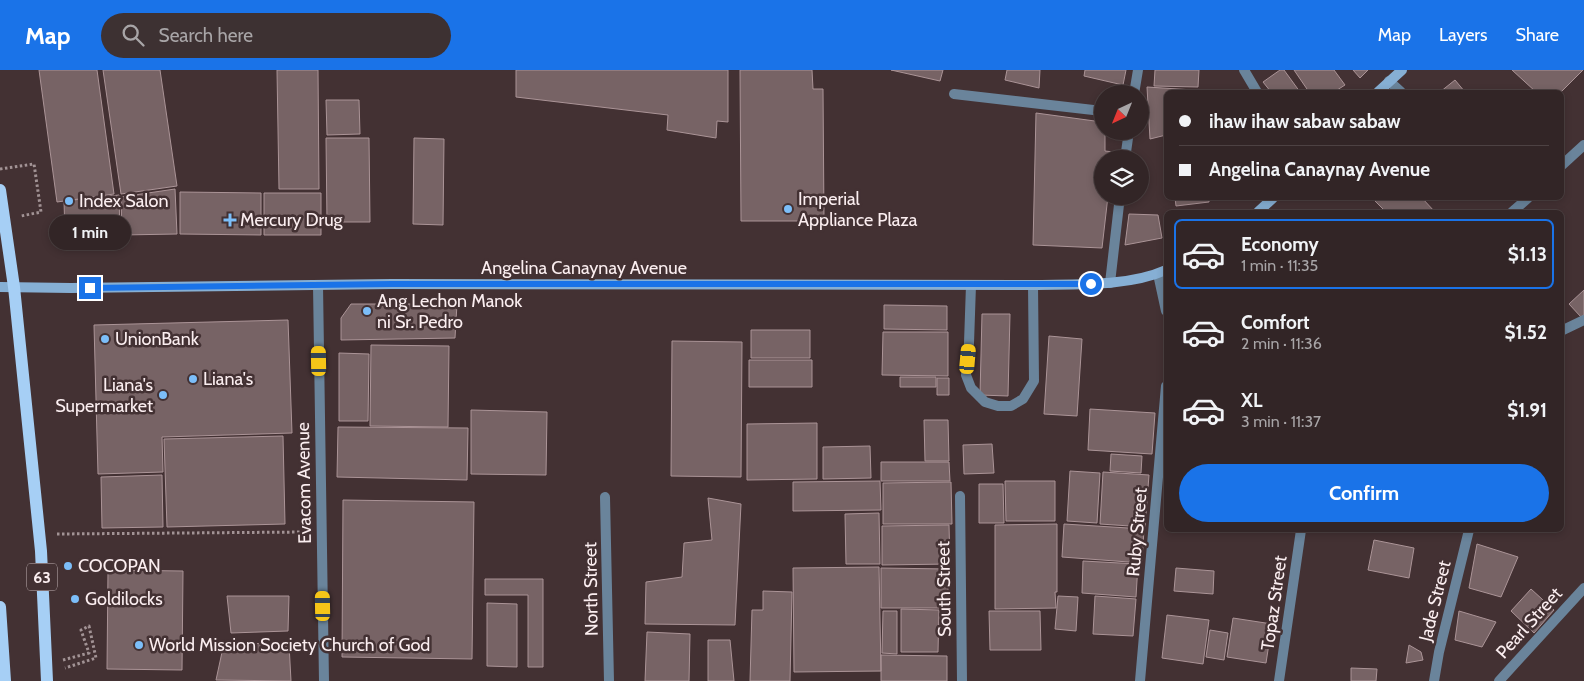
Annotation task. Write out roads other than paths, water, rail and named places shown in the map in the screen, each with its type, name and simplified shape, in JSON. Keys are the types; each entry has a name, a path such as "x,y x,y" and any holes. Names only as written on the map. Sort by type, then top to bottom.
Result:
{"main road":[{"path":"1380,90 1402,70"},
{"name":"63","path":"0,190 14,287 39,534 47,677"},
{"path":"1260,210 1271,200"},
{"name":"Angelina Canaynay Avenue","path":"0,288 392,284 1033,285 1110,283 1162,272"},
{"path":"0,607 5,681"}],"street":[{"path":"1136,85 1138,70"},
{"path":"1244,70 1256,90"},
{"path":"1389,81 1399,90"},
{"path":"954,94 1094,110"},
{"path":"1564,163 1584,145"},
{"path":"1514,210 1526,200"},
{"path":"1110,283 1119,205"},
{"path":"1162,272 1164,292"},
{"name":"Evacom Avenue","path":"318,285 324,681"},
{"path":"971,285 966,375 971,388 986,402 998,406 1011,406 1024,399 1034,381 1033,285"},
{"path":"1564,330 1584,320"},
{"name":"Ruby Street","path":"1140,681 1164,409"},
{"name":"South Street","path":"960,496 962,681"},
{"name":"North Street","path":"604,497 609,681"},
{"name":"Topaz Street","path":"1278,681 1301,532"},
{"name":"Jade Street","path":"1434,681 1439,652 1469,532"},
{"name":"Pearl Street","path":"1499,681 1584,588"}],"place":[{"name":"Index Salon","path":"69,201"},
{"name":"Imperial Appliance Plaza","path":"788,209"},
{"name":"Mercury Drug","path":"230,220"},
{"name":"Ang Lechon Manok ni Sr. Pedro","path":"367,311"},
{"name":"UnionBank","path":"105,339"},
{"name":"Liana's","path":"193,379"},
{"name":"Liana's Supermarket","path":"163,395"},
{"name":"COCOPAN","path":"68,566"},
{"name":"Goldilocks","path":"75,599"},
{"name":"World Mission Society Church of God","path":"139,645"}]}
